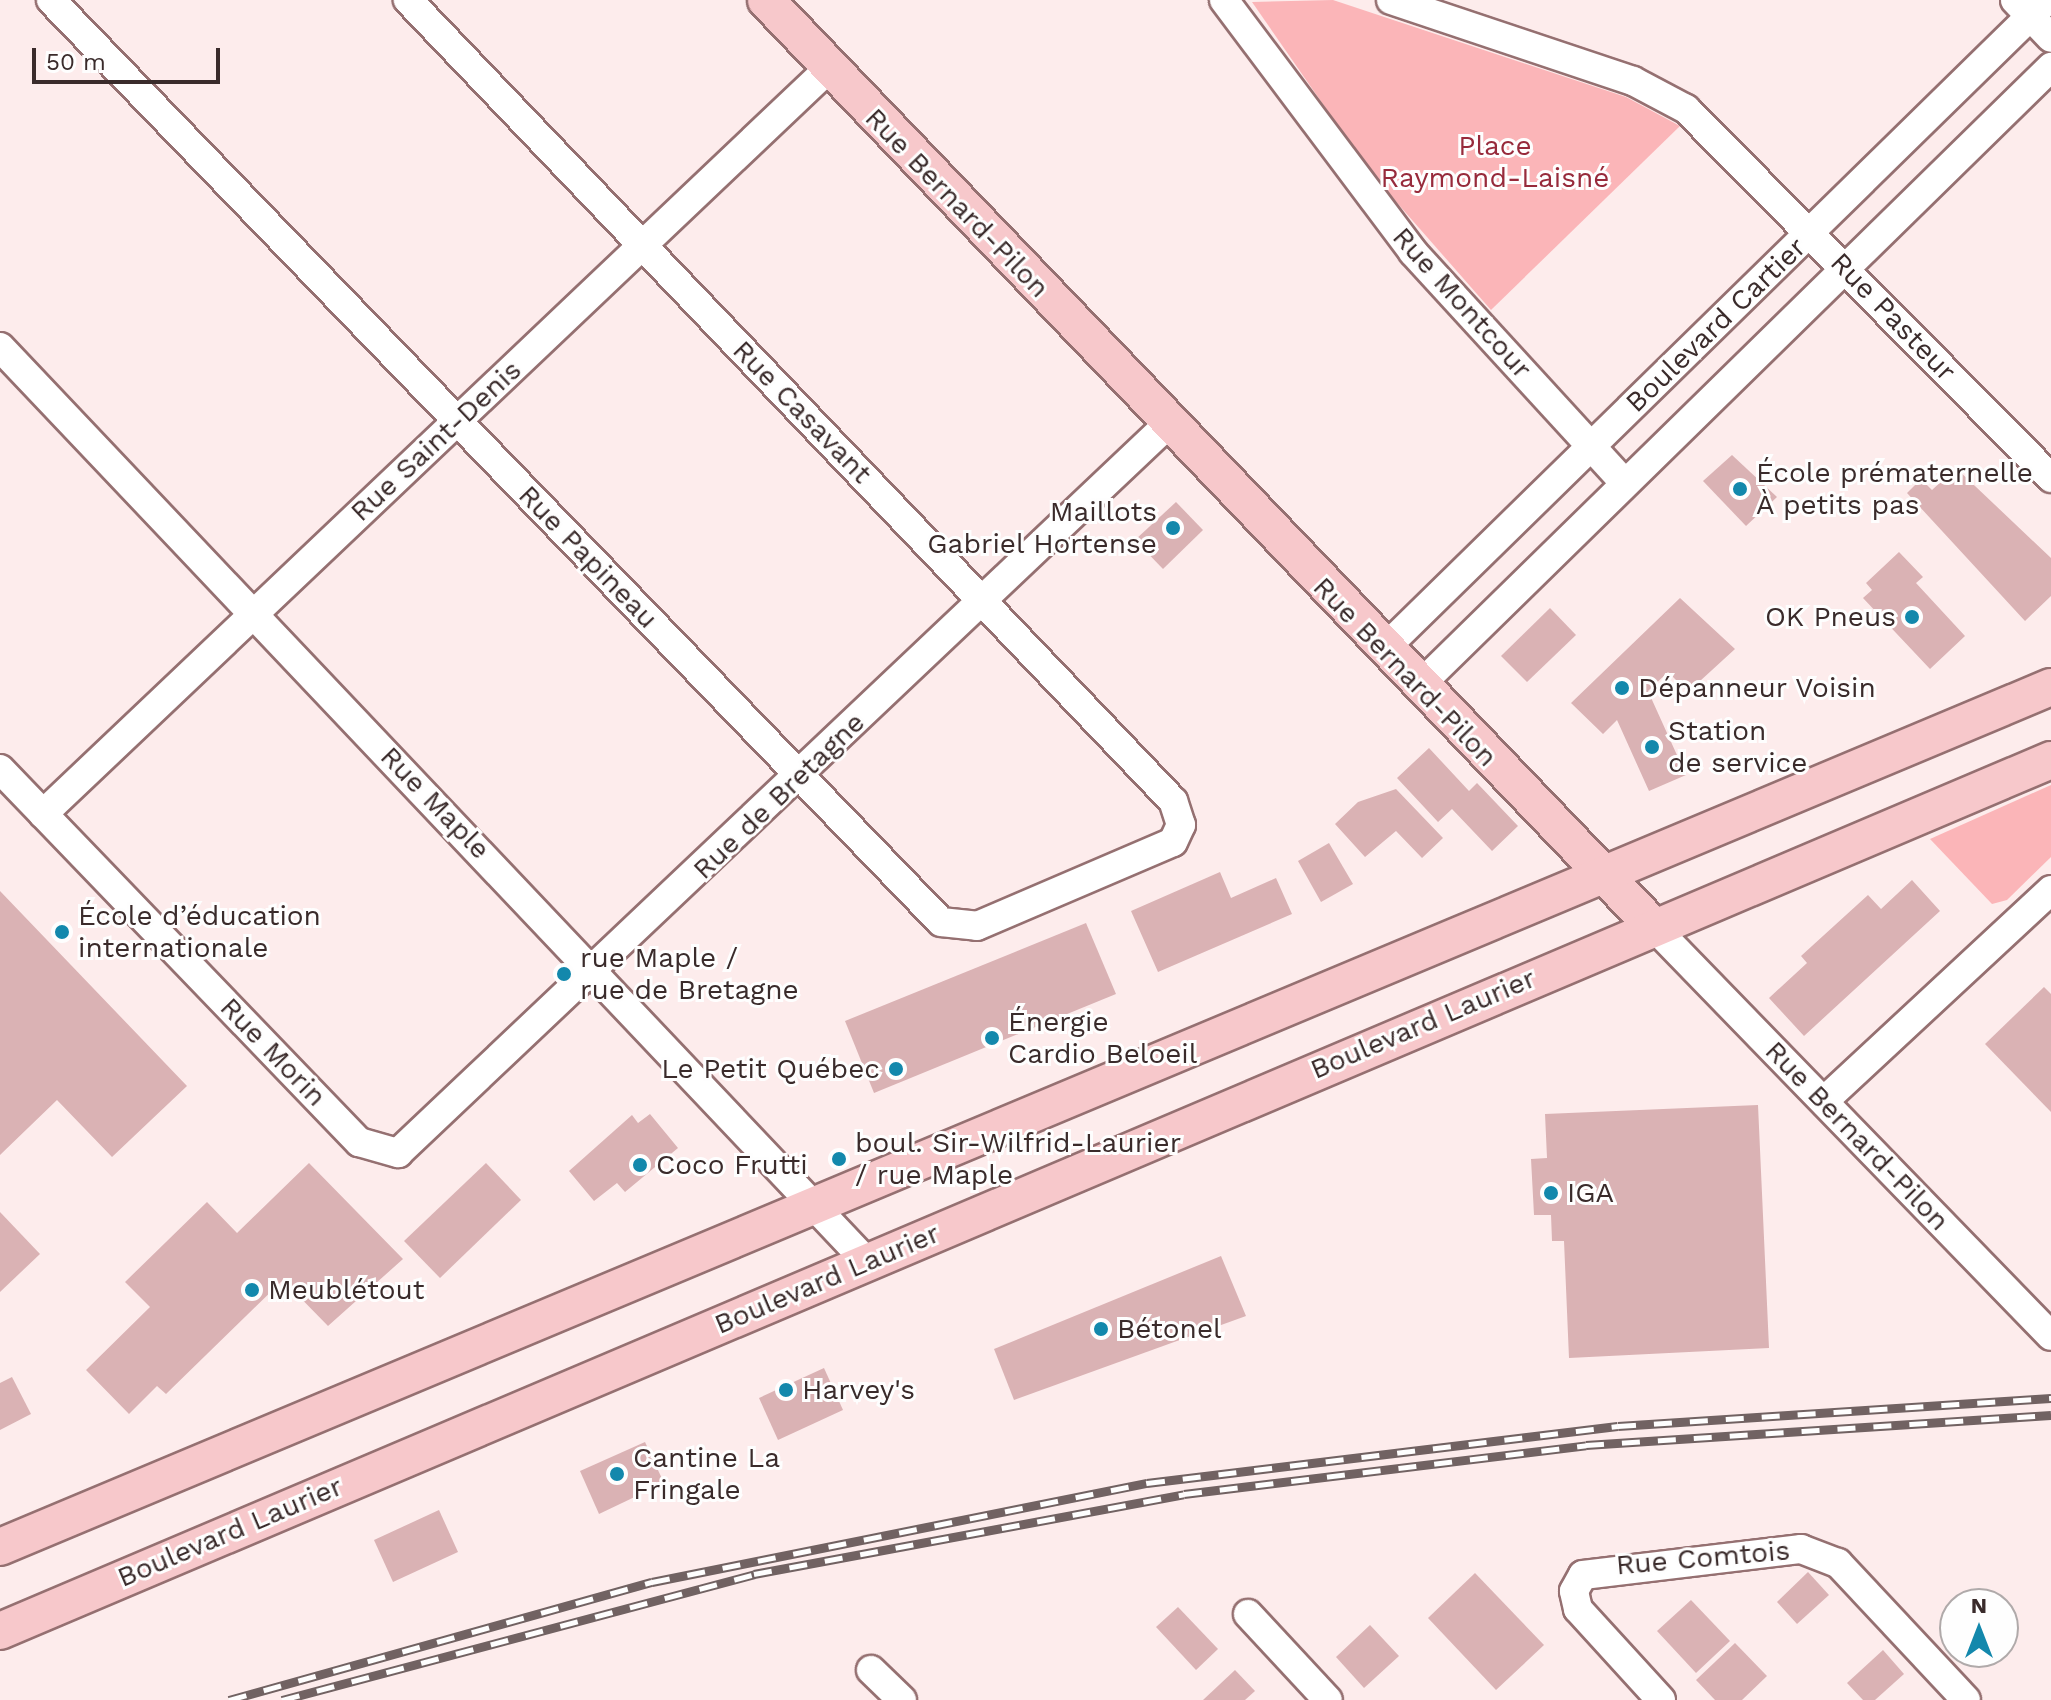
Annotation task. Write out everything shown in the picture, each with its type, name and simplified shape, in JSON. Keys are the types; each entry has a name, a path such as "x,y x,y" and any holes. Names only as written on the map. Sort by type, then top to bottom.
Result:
{"main road":[{"name":"Rue Bernard-Pilon","path":"766,0 1167,425 1653,926"},
{"path":"0,1547 2051,687"},
{"name":"Boulevard Laurier","path":"0,1631 1653,926 2051,760"}],"street":[{"name":"Rue Papineau","path":"51,0 932,915 955,929 977,926 1156,852 1180,831"},
{"name":"Rue Casavant","path":"408,0 1173,801 1180,831"},
{"name":"Rue Montcour","path":"1224,0 1413,252 1624,482"},
{"name":"Rue Pasteur","path":"1391,0 1672,99 1812,233 2051,478"},
{"name":"Boulevard Cartier","path":"1384,649 1812,233 2031,5"},
{"path":"2031,5 2051,38"},
{"name":"Boulevard Cartier","path":"1419,686 2051,67"},
{"name":"Rue Saint-Denis","path":"43,814 829,68"},
{"name":"Rue Maple","path":"0,347 597,972 867,1262"},
{"name":"Rue de Bretagne","path":"384,1154 415,1143 1167,425"},
{"name":"Rue Morin","path":"0,769 359,1142 384,1154"},
{"path":"1824,1101 2051,890"},
{"name":"Rue Bernard-Pilon","path":"1653,926 2051,1336"},
{"name":"Rue Comtois","path":"1661,1700 1581,1615 1576,1585 1600,1567 1817,1550 1838,1563 1966,1700"},
{"path":"1248,1614 1328,1700"},
{"path":"871,1670 902,1700"}],"green space":[{"name":"Place Raymond-Laisné","path":"1333,0 1626,97 1680,126 1491,310 1370,172 1252,2"},
{"path":"2051,785 2051,857 2007,900 1992,904 1930,839"}],"building":[{"name":"École prématernelle À petits pas","path":"1732,455 1777,497 1746,526 1703,481"},
{"path":"1956,468 2051,558 2051,596 2025,621 1907,493 1921,479 1932,490"},
{"path":"1176,502 1203,530 1163,569 1135,540"},
{"path":"1899,552 1923,577 1916,583 1965,636 1930,669 1863,598 1872,590 1866,583"},
{"path":"1680,598 1735,649 1688,692 1668,672 1648,691 1686,775 1649,791 1617,720 1603,734 1571,703"},
{"path":"1550,608 1576,635 1527,682 1501,656"},
{"path":"1429,748 1469,791 1477,783 1518,826 1492,851 1452,809 1438,822 1397,778"},
{"path":"1396,789 1443,838 1422,858 1396,831 1365,857 1335,824 1358,802"},
{"path":"1329,843 1353,884 1321,902 1298,861"},
{"path":"1220,872 1231,898 1276,878 1292,914 1158,972 1131,911"},
{"path":"1912,880 1940,911 1804,1036 1769,998 1807,963 1801,956 1868,895 1881,909"},
{"path":"0,891 187,1086 112,1157 57,1100 0,1155"},
{"path":"1086,923 1116,994 874,1093 845,1021"},
{"path":"2044,987 2051,994 2051,1112 1985,1044"},
{"path":"1758,1105 1769,1348 1569,1358 1564,1241 1552,1241 1551,1215 1534,1215 1531,1159 1547,1158 1545,1114"},
{"path":"650,1114 678,1148 625,1192 617,1183 594,1201 569,1171 632,1115 638,1123"},
{"path":"309,1163 403,1259 328,1326 283,1280 166,1394 157,1386 129,1414 86,1370 150,1307 125,1282 207,1202 237,1233"},
{"path":"486,1163 521,1200 440,1278 404,1241"},
{"path":"0,1212 40,1254 0,1292"},
{"path":"1221,1256 1246,1316 1014,1400 994,1349"},
{"path":"824,1368 843,1410 778,1440 759,1398"},
{"path":"12,1377 31,1414 0,1430 0,1383"},
{"path":"645,1442 664,1483 599,1514 580,1471"},
{"path":"439,1510 458,1552 393,1582 374,1540"},
{"path":"1808,1572 1829,1595 1797,1624 1777,1602"},
{"path":"1475,1573 1544,1645 1496,1690 1428,1618"},
{"path":"1691,1600 1730,1641 1696,1673 1657,1631"},
{"path":"1178,1607 1218,1649 1196,1670 1156,1627"},
{"path":"1370,1625 1399,1656 1364,1688 1336,1657"},
{"path":"1735,1643 1767,1676 1742,1700 1715,1700 1696,1680"},
{"path":"1883,1650 1904,1674 1875,1700 1863,1700 1847,1683"},
{"path":"1235,1670 1255,1691 1245,1700 1203,1700"}],"railway":[{"path":"229,1700 652,1582 1147,1483 1618,1426 2051,1398"},
{"path":"282,1700 754,1574 1184,1494 1586,1445 2051,1415"}],"place":[{"name":"École prématernelle À petits pas","path":"1740,489"},
{"name":"Maillots Gabriel Hortense","path":"1173,528"},
{"name":"OK Pneus","path":"1912,617"},
{"name":"Dépanneur Voisin","path":"1622,688"},
{"name":"Station de service","path":"1652,747"},
{"name":"École d’éducation internationale","path":"62,932"},
{"name":"rue Maple / rue de Bretagne","path":"564,974"},
{"name":"Énergie Cardio Beloeil","path":"992,1038"},
{"name":"Le Petit Québec","path":"896,1069"},
{"name":"boul. Sir-Wilfrid-Laurier / rue Maple","path":"839,1159"},
{"name":"Coco Frutti","path":"640,1165"},
{"name":"IGA","path":"1551,1193"},
{"name":"Meublétout","path":"252,1290"},
{"name":"Bétonel","path":"1101,1329"},
{"name":"Harvey's","path":"786,1390"},
{"name":"Cantine La Fringale","path":"617,1474"}]}
